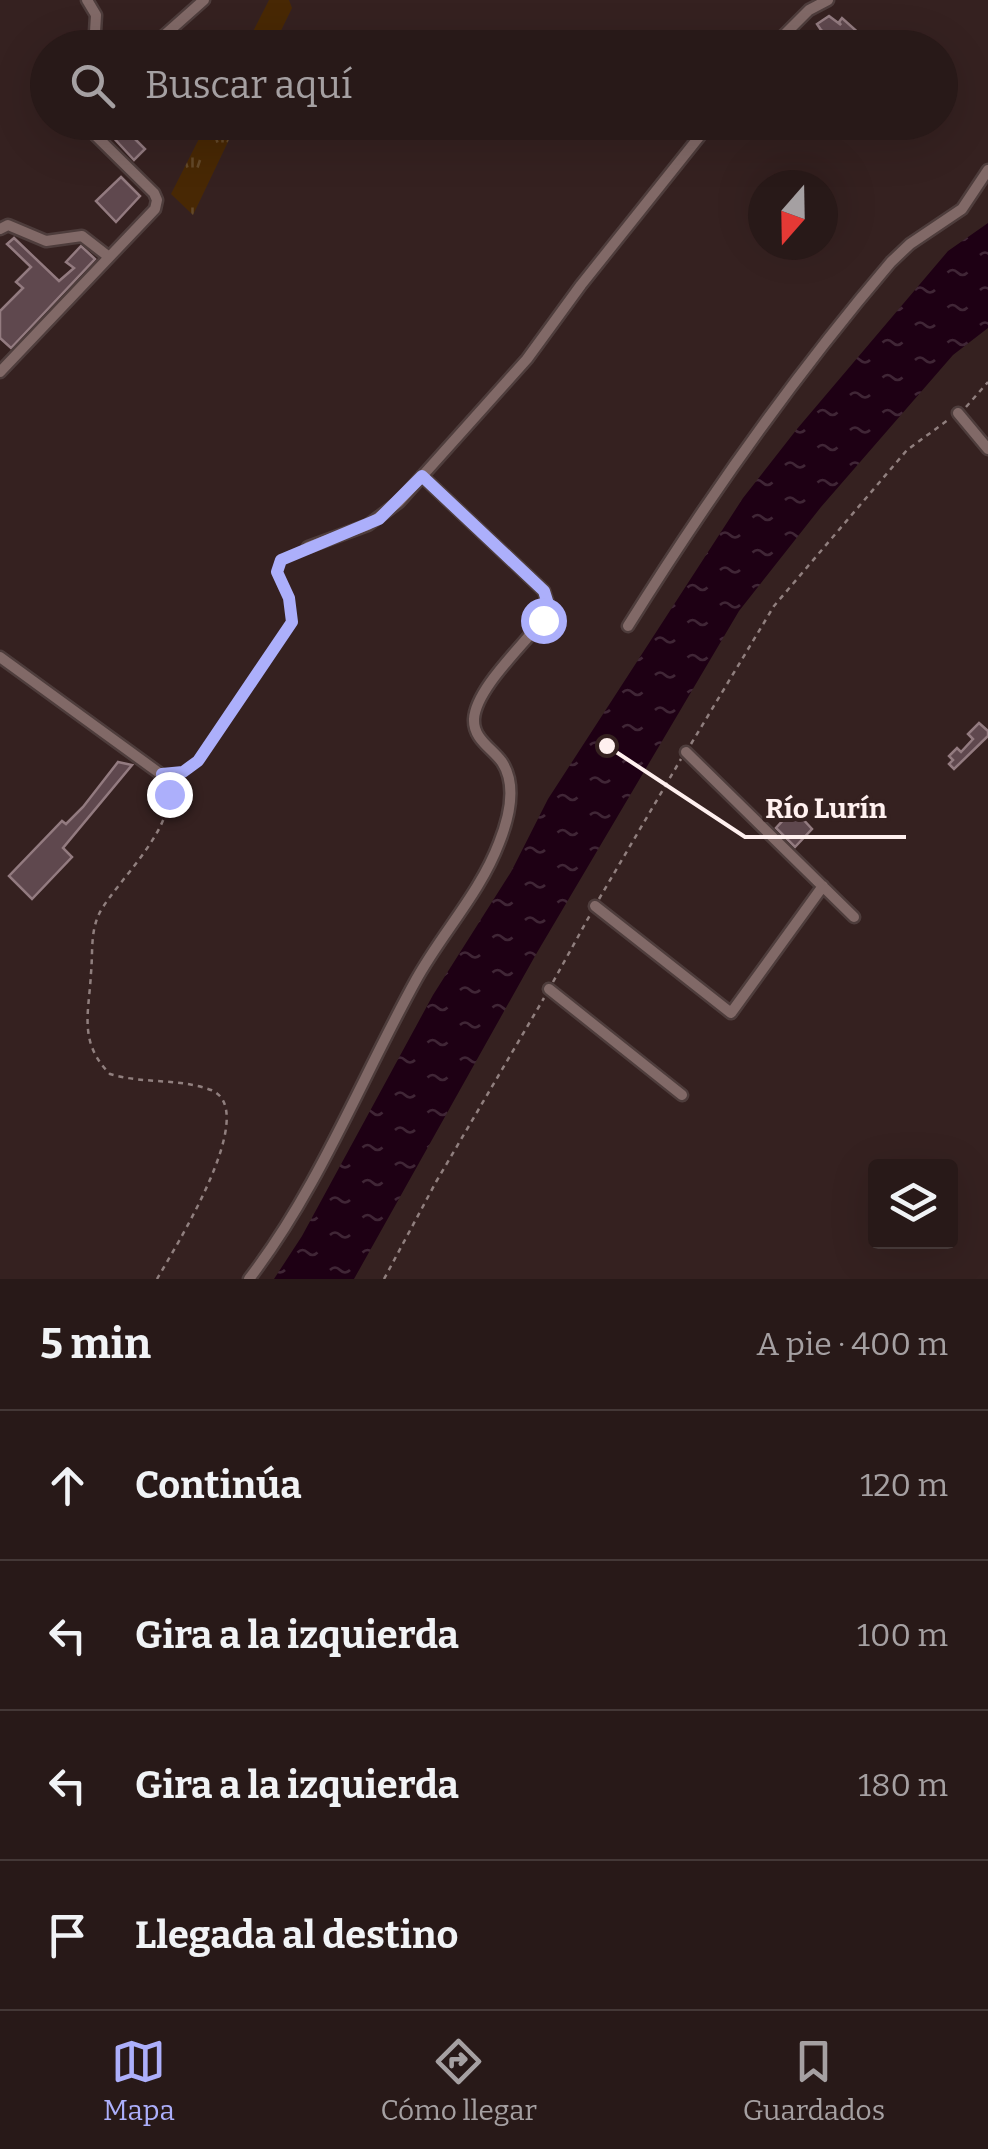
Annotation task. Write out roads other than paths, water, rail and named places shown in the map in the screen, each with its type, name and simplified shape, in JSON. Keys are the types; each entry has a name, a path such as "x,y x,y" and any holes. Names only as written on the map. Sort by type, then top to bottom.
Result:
{"street":[{"path":"88,0 96,15 95,30"},
{"path":"170,30 204,0"},
{"path":"789,30 810,10 828,0"},
{"path":"0,372 154,209 158,200 103,140"},
{"path":"308,547 379,519 422,476 527,359 697,140"},
{"path":"628,626 700,511 774,406 891,262 910,244 962,209 988,170"},
{"path":"0,229 8,225 46,240 82,236 109,257"},
{"path":"958,413 988,449"},
{"path":"250,1279 317,1175 419,975 482,879 500,841 508,807 512,784 502,763 478,737 474,719 480,698 543,620 548,604 544,591 422,476"},
{"path":"0,657 162,774"},
{"path":"686,752 854,916"},
{"path":"595,906 731,1013 823,886"},
{"path":"548,989 682,1095"}],"water":[{"path":"988,223 988,328 953,355 821,507 739,611 535,956 354,1279 274,1279 302,1236 433,995 511,872 548,799 743,498 948,251"}],"place":[{"name":"Río Lurín","path":"607,746"}]}
